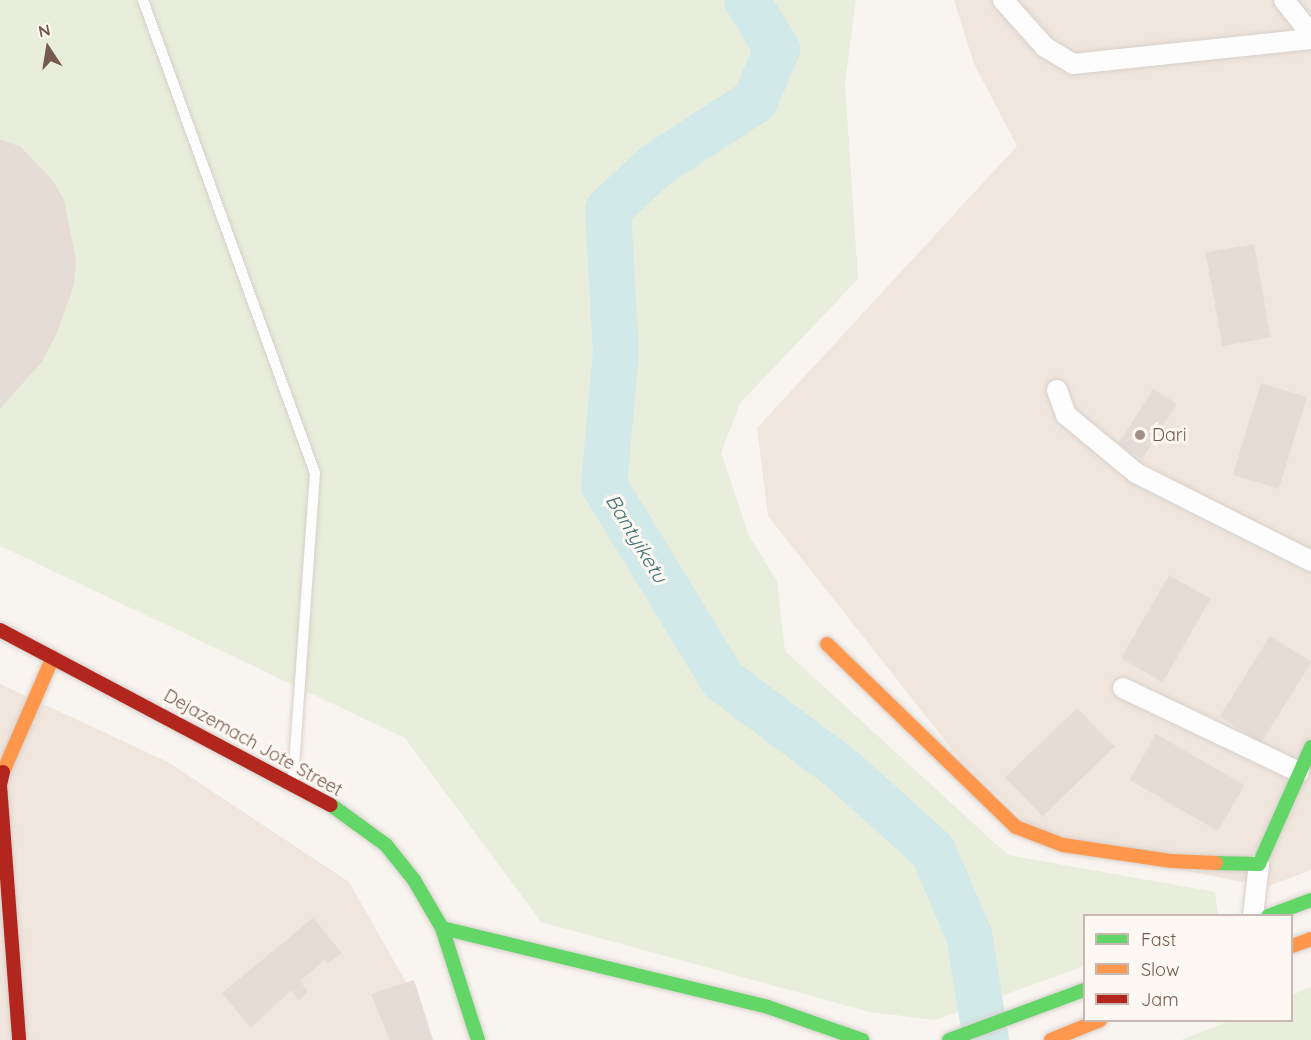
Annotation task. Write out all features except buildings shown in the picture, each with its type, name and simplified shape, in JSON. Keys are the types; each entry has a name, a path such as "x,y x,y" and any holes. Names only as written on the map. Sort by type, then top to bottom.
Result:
{"main road":[{"name":"Dejazemach Jote Street","path":"0,630 292,783 386,845 414,880 441,928 478,1040"},
{"path":"827,644 1016,827 1063,845 1172,861 1259,864 1311,747"},
{"path":"19,1040 0,784 8,754 52,657"},
{"path":"1271,914 1311,900"},
{"path":"441,928 768,1007 862,1040"},
{"path":"1293,946 1311,939"},
{"path":"949,1040 1049,1005 1083,990"},
{"path":"1055,1038 1095,1022"}],"street":[{"path":"1003,0 1045,47 1073,64 1311,39"},
{"path":"1284,0 1311,34"},
{"path":"1057,390 1066,415 1136,473 1311,561"},
{"path":"1123,688 1299,772"},
{"path":"1253,914 1259,864"}],"lane":[{"path":"143,0 315,473 292,783"}],"shaded area":[{"path":"954,0 1311,0 1311,870 1267,887 1107,855 1028,824 958,757 768,516 757,428 1017,146 974,64"},
{"path":"0,684 168,762 349,882 407,984 421,1040 0,1040"}],"green space":[{"path":"0,0 856,0 845,84 858,279 740,403 721,453 748,534 777,581 785,651 1008,855 1215,892 1218,914 1083,914 1083,966 935,1020 870,1012 541,922 405,738 0,546"},
{"path":"1311,987 1311,1040 1181,1040 1226,1022 1293,1022 1293,995"}],"waterway":[{"name":"Bantyiketu","path":"747,0 777,49 755,101 655,166 608,210 616,351 604,485 723,680 841,768 933,851 969,935 986,1040"}],"traffic: fast":[{"path":"1216,863 1259,864 1311,747"},
{"path":"331,805 386,845 414,880 442,928 478,1040"},
{"path":"1273,914 1311,900"},
{"path":"442,928 768,1007 862,1040"},
{"path":"949,1040 1083,990"}],"traffic: slow":[{"path":"827,644 1016,827 1063,845 1172,861 1216,863"},
{"path":"3,772 53,657"},
{"path":"1293,946 1311,939"},
{"path":"1051,1040 1095,1022"}],"traffic: jam":[{"path":"0,630 331,805"},
{"path":"3,772 0,785 19,1040"}],"place":[{"name":"Dari","path":"1140,435"}]}
